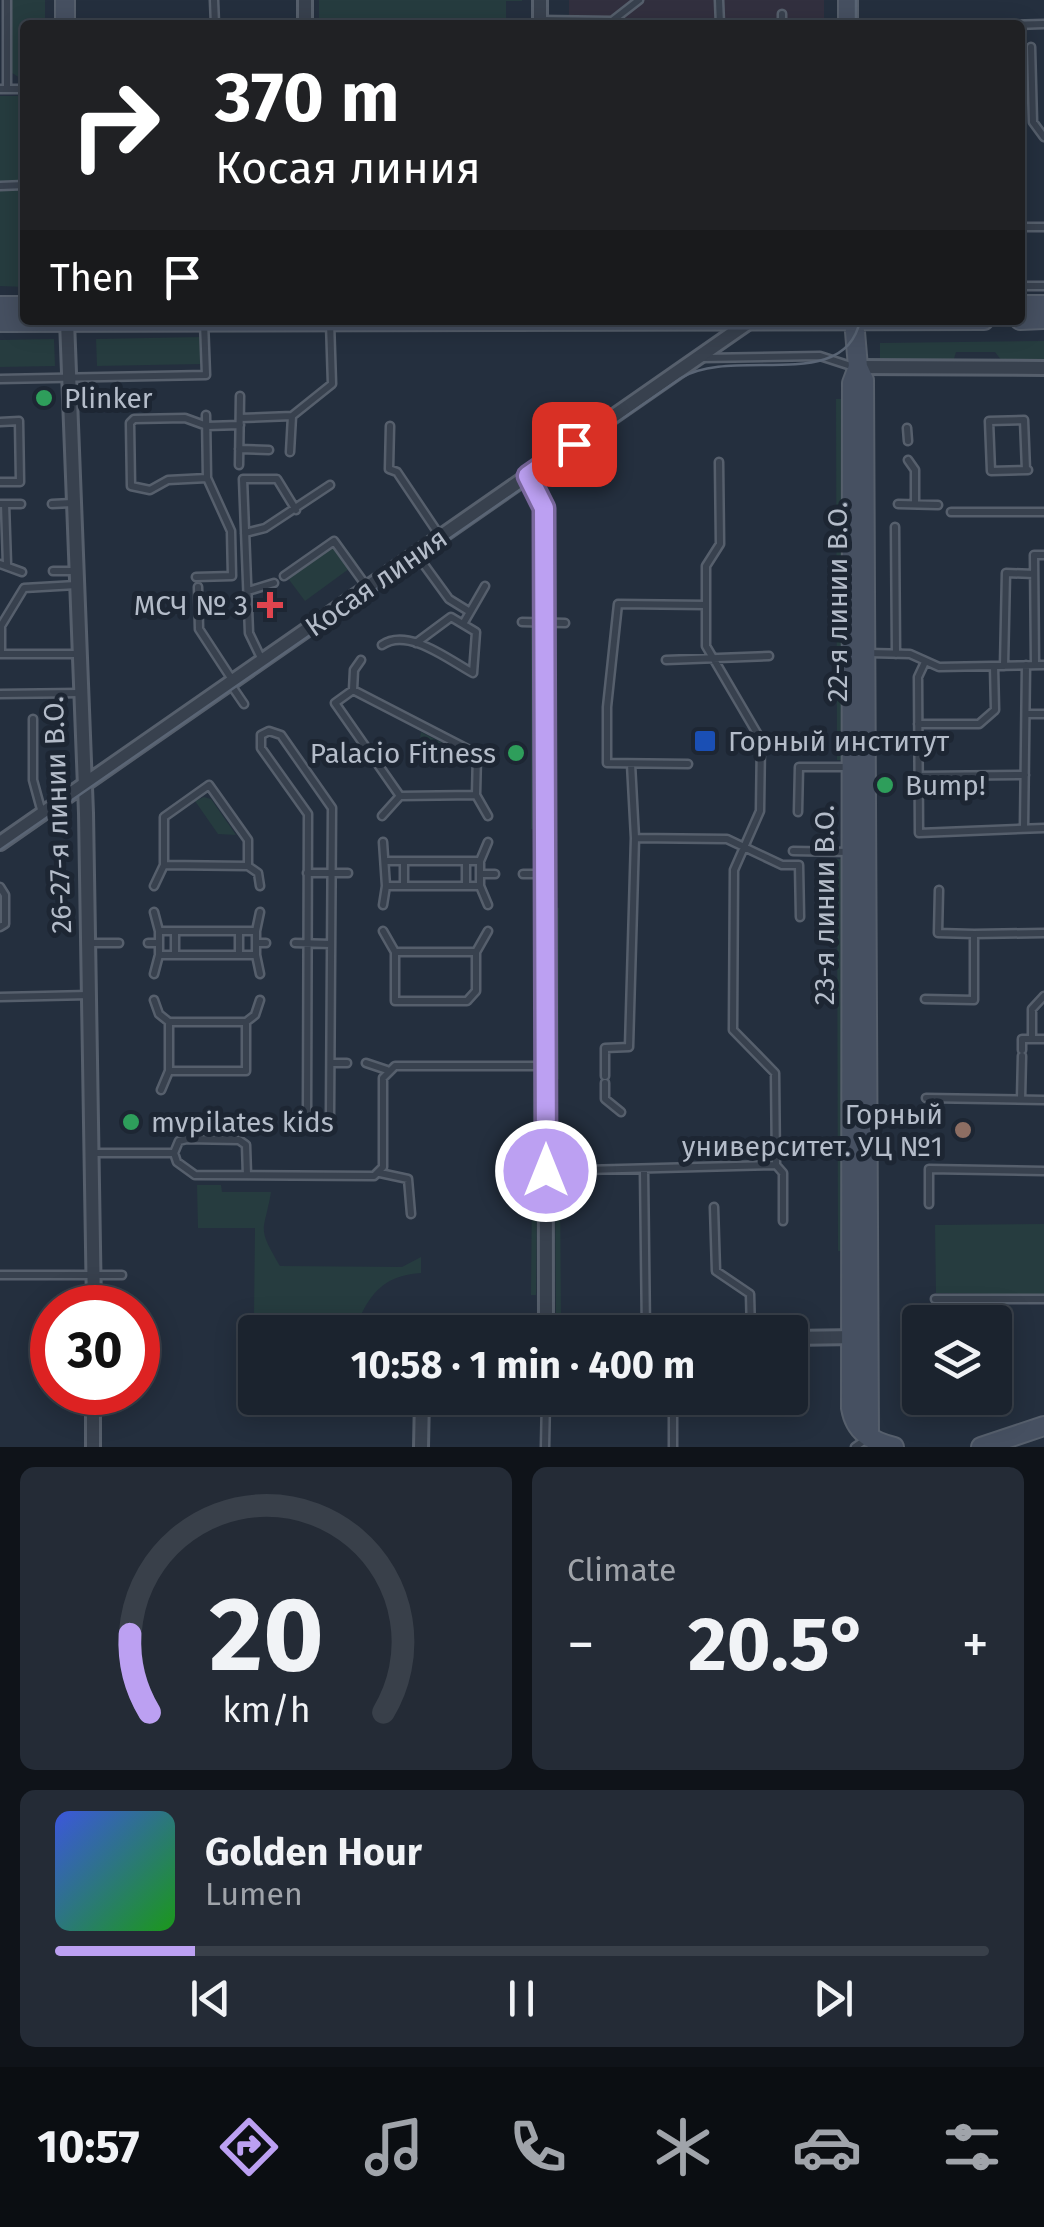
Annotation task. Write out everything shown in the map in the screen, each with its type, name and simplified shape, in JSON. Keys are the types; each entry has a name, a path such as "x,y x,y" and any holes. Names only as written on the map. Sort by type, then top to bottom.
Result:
{"street":[{"name":"26-27-я линии В.О.","path":"67,325 95,1153 94,1285"},
{"name":"Косая линия","path":"0,843 744,325"},
{"path":"854,325 858,368 1008,372 1044,368"},
{"name":"22-я линии В.О.","path":"858,368 864,380 870,504 858,653 864,999"},
{"name":"23-я линии В.О.","path":"858,368 852,383 858,653 852,852 864,999 859,1337 853,1421 862,1442"},
{"path":"528,476 544,508 546,1315"},
{"path":"808,1338 859,1337"},
{"path":"92,1447 93,1415"},
{"path":"417,1415 421,1447"},
{"path":"981,1447 1044,1426"},
{"path":"862,1442 894,1447"}],"lane":[{"path":"3,89 6,0"},
{"path":"615,20 638,0"},
{"path":"782,14 782,20"},
{"path":"1031,47 1033,122 1044,136"},
{"path":"204,325 206,388"},
{"path":"207,478 168,480 150,490 136,491 131,486 130,424 134,419 186,418 206,426 292,416 332,384 330,325"},
{"path":"697,358 820,356 858,368"},
{"path":"0,379 206,375"},
{"path":"239,465 240,396"},
{"path":"1008,407 1008,420"},
{"path":"196,576 232,576 231,531 207,478 206,415"},
{"path":"290,452 292,416"},
{"path":"1008,420 1024,420 1027,470 990,471 989,421 1008,420"},
{"path":"0,422 19,422 20,482 0,482"},
{"path":"390,426 390,469 397,472 441,537"},
{"path":"907,428 908,441"},
{"path":"239,449 269,450"},
{"path":"908,460 915,470 915,504"},
{"path":"719,462 720,544 706,566 706,646 761,740 760,812 734,870 733,1030 775,1073 776,1166 782,1173 783,1222"},
{"path":"1008,470 1008,480"},
{"path":"262,661 249,633 243,479 277,479 296,510"},
{"path":"245,533 264,528 296,510 330,485"},
{"path":"52,504 73,503"},
{"path":"21,504 2,504 3,564 22,572"},
{"path":"898,504 938,504"},
{"path":"952,512 1044,512"},
{"path":"895,526 896,654"},
{"path":"284,576 334,542 368,588"},
{"path":"416,554 449,599 470,612"},
{"path":"1024,828 1026,714 1040,639 1041,584 1034,574 1034,554 1044,555"},
{"path":"53,571 76,578"},
{"path":"1004,666 1006,573 1034,574"},
{"path":"76,578 24,588 1,626 0,654 78,654"},
{"path":"248,591 274,582"},
{"path":"463,624 485,586"},
{"path":"198,588 198,629 244,704"},
{"path":"688,764 607,764 607,708 618,604 706,605"},
{"path":"382,645 399,638 416,643 474,673 476,632 451,617 416,643"},
{"path":"522,622 565,623"},
{"path":"858,653 910,654 939,667 1035,665"},
{"path":"666,660 769,656"},
{"path":"361,660 354,670 352,690 335,703 400,796"},
{"path":"925,662 918,677 919,834 1044,828"},
{"path":"918,724 979,724 995,710 994,666"},
{"path":"352,690 477,754 476,795 488,816"},
{"path":"0,694 80,692"},
{"path":"1026,714 1044,714"},
{"path":"32,719 33,780 42,814"},
{"path":"262,729 282,735 331,805 330,1118 319,1129 307,1114 308,873 308,814 261,748 262,729"},
{"path":"621,1112 604,1099 604,1048 629,1047 635,838 631,764"},
{"path":"798,812 799,768 852,767"},
{"path":"918,776 1025,775"},
{"path":"154,886 164,865 164,817 209,785 248,840 248,866"},
{"path":"382,816 400,796 476,795"},
{"path":"635,838 727,839 782,865 799,866 800,917"},
{"path":"383,842 383,904"},
{"path":"488,842 480,861 480,886 488,905"},
{"path":"793,850 852,852"},
{"path":"386,861 480,861"},
{"path":"404,861 404,886"},
{"path":"466,861 466,886"},
{"path":"164,865 248,866 258,873 260,886"},
{"path":"308,873 348,873"},
{"path":"377,873 386,873"},
{"path":"480,874 495,874"},
{"path":"523,874 545,874"},
{"path":"386,886 480,886"},
{"path":"0,887 5,895 4,924 0,927"},
{"path":"939,890 938,934 1044,933"},
{"path":"154,912 160,931 154,974"},
{"path":"260,912 256,931 260,974"},
{"path":"383,930 395,952 395,1001 467,1001 476,990 476,952 488,931"},
{"path":"160,931 256,931"},
{"path":"175,931 175,955"},
{"path":"239,931 239,955"},
{"path":"926,999 974,1000 974,934"},
{"path":"89,943 119,943"},
{"path":"148,943 160,943"},
{"path":"256,943 266,943"},
{"path":"295,943 331,944"},
{"path":"395,952 476,952"},
{"path":"159,955 256,955"},
{"path":"0,997 90,995"},
{"path":"1032,1039 1032,1009 1044,996"},
{"path":"154,1000 159,1014 169,1022 246,1022 255,1014 260,1000"},
{"path":"161,1090 169,1071 169,1022"},
{"path":"169,1071 246,1071 246,1022"},
{"path":"1021,1099 1022,1039 1044,1038"},
{"path":"330,1063 347,1063"},
{"path":"366,1063 388,1070"},
{"path":"380,1172 383,1078 388,1070 395,1066 546,1066"},
{"path":"926,1098 1044,1100"},
{"path":"247,1175 246,1145 239,1140 187,1139 174,1146 177,1162 195,1175 247,1175 318,1175 380,1172 408,1179 411,1214"},
{"path":"95,1153 174,1153"},
{"path":"318,1164 318,1175"},
{"path":"546,1171 776,1166"},
{"path":"930,1204 930,1169 1044,1171"},
{"path":"644,1170 646,1315"},
{"path":"714,1207 716,1271 750,1294 751,1315"},
{"path":"0,1275 122,1274"},
{"path":"935,1299 1044,1299"},
{"path":"546,1415 546,1447"},
{"path":"673,1415 673,1447"}],"shaded area":[{"path":"569,0 824,0 824,20 569,20"}],"green space":[{"path":"11,0 45,0 45,20 20,20 20,78 12,73"},
{"path":"319,0 522,0 506,1 506,20 319,20"},
{"path":"0,96 20,96 20,287 0,286"},
{"path":"202,337 202,364 97,366 96,339"},
{"path":"54,339 55,366 0,367 0,340"},
{"path":"1044,341 1044,361 1002,361 995,352 956,352 953,362 880,363 880,343"},
{"path":"836,399 841,399 842,760 837,760"},
{"path":"339,539 357,563 305,601 287,577"},
{"path":"531,626 535,626 535,829 531,829"},
{"path":"421,732 467,756 470,765 444,765 418,751"},
{"path":"211,799 236,835 218,834 195,801"},
{"path":"837,859 843,859 844,1251 838,1251"},
{"path":"556,907 559,1079 555,1080"},
{"path":"533,1073 538,1073 536,1295 531,1295"},
{"path":"555,1177 560,1177 561,1315 556,1315"},
{"path":"197,1185 221,1185 222,1192 271,1192 264,1229 280,1266 402,1267 421,1257 421,1273 385,1284 361,1315 254,1314 255,1228 198,1228"},
{"path":"1044,1224 1044,1295 936,1293 935,1225"}],"tram line":[{"path":"856,0 856,20"},
{"path":"0,850 681,378 703,369 785,365 834,356 850,342 858,325"}],"place":[{"name":"Plinker","path":"44,398"},
{"name":"МСЧ № 3","path":"270,605"},
{"name":"Горный институт","path":"705,741"},
{"name":"Palacio Fitness","path":"516,753"},
{"name":"Bump!","path":"885,785"},
{"name":"mvpilates kids","path":"131,1122"},
{"name":"Горный университет. УЦ №1","path":"963,1130"}],"route":[{"path":"546,1171 544,508 528,476 574,444"}]}
